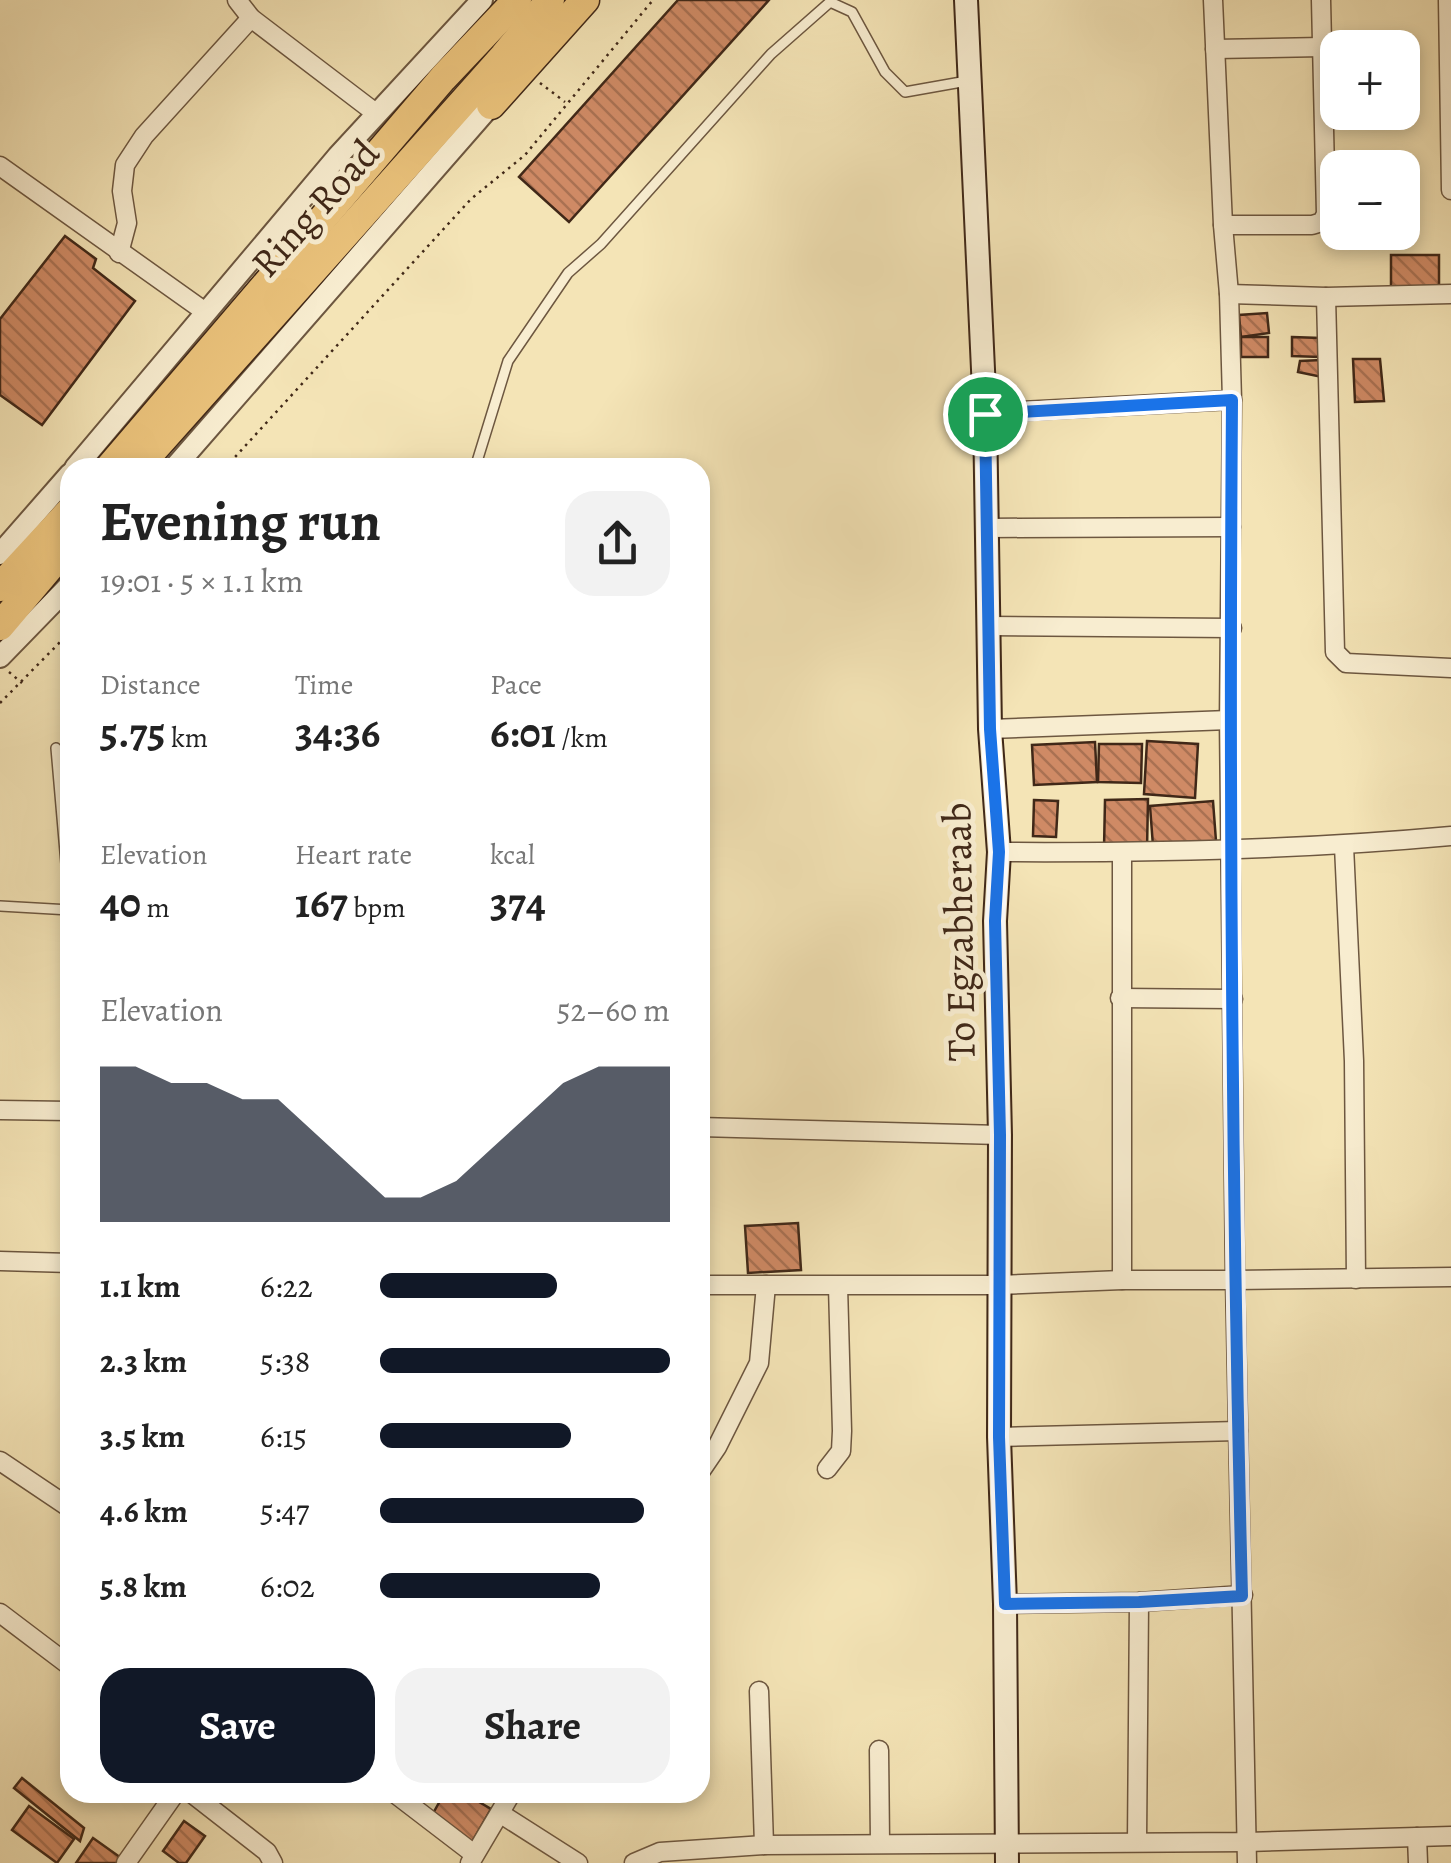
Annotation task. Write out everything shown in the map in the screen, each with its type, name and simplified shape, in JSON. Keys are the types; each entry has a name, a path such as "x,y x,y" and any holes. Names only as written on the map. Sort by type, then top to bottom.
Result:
{"highway":[{"path":"443,78 498,0"},
{"name":"Ring Road","path":"117,458 443,78 517,0"},
{"path":"491,105 553,0"},
{"name":"Ring Road","path":"147,458 553,0"},
{"path":"491,105 585,0"},
{"path":"0,587 60,523"},
{"path":"0,626 60,555"}],"main road":[{"name":"To Egzabheraab","path":"966,0 985,414 990,729 999,852 995,921 1000,1135 999,1437 1007,1853"}],"street":[{"path":"238,0 251,18 377,114"},
{"path":"83,458 204,310 482,0"},
{"path":"1213,0 1232,400 1229,720 1234,1280 1247,1863"},
{"path":"1321,0 1322,30"},
{"path":"1448,0 1451,190"},
{"path":"119,253 127,223 122,191 124,165 144,136 251,18"},
{"path":"1215,49 1320,47"},
{"path":"183,458 491,105"},
{"path":"1223,226 1322,222 1326,214 1324,130"},
{"path":"0,166 204,310"},
{"path":"1229,294 1451,294"},
{"path":"1326,297 1335,652 1346,663 1451,668"},
{"path":"985,414 1232,400"},
{"path":"0,554 60,485"},
{"path":"986,528 1231,527"},
{"path":"0,661 60,595"},
{"path":"988,626 1232,628"},
{"path":"990,729 1229,720"},
{"path":"999,852 1233,850 1344,846 1451,836"},
{"path":"1344,846 1354,1061 1356,1279"},
{"path":"1122,853 1122,1280"},
{"path":"1120,998 1233,999"},
{"path":"0,1110 60,1112"},
{"path":"710,1128 1000,1135"},
{"path":"0,1261 60,1262"},
{"path":"710,1285 998,1285 1451,1277"},
{"path":"710,1457 759,1363 766,1284"},
{"path":"827,1470 841,1451 838,1286"},
{"path":"999,1437 1238,1431"},
{"path":"0,1461 60,1501"},
{"path":"1005,1604 1242,1596"},
{"path":"1137,1842 1139,1602"},
{"path":"0,1614 60,1659"},
{"path":"759,1691 773,1851"},
{"path":"878,1750 880,1842"},
{"path":"126,1863 168,1803"},
{"path":"204,1803 267,1852 272,1863"},
{"path":"406,1803 472,1859 506,1803"},
{"path":"501,1814 578,1863"},
{"path":"634,1863 660,1852 773,1851 880,1842 1007,1853 1137,1842 1451,1836"},
{"path":"1417,1837 1418,1863"}],"lane":[{"path":"478,458 508,361 568,274 601,244 771,54 830,2 852,12 885,72 905,92 970,80"},
{"path":"56,748 60,794"},
{"path":"0,906 60,909"}],"path":[{"path":"234,458 471,199 525,154 653,0"},
{"path":"522,70 566,102"},
{"path":"0,703 60,643"},
{"path":"0,661 22,683"}],"building":[{"path":"678,0 769,0 569,222 519,177"},
{"path":"65,236 96,259 93,268 135,301 42,425 0,395 0,319"},
{"path":"1391,255 1439,255 1439,294 1391,294"},
{"path":"1267,313 1269,333 1241,337 1239,315"},
{"path":"1241,337 1268,337 1268,357 1241,357"},
{"path":"1292,337 1320,338 1320,357 1292,356"},
{"path":"1353,359 1380,359 1384,401 1355,402"},
{"path":"1321,360 1322,377 1298,372 1300,361"},
{"path":"1147,741 1198,744 1195,798 1144,794"},
{"path":"1095,742 1097,782 1034,785 1032,745"},
{"path":"1099,744 1142,744 1141,783 1098,782"},
{"path":"1148,799 1147,850 1104,849 1105,800"},
{"path":"1034,800 1058,801 1056,837 1033,836"},
{"path":"1213,801 1216,841 1153,846 1150,806"},
{"path":"798,1223 801,1270 748,1273 745,1226"},
{"path":"22,1778 84,1828 80,1841 14,1788"},
{"path":"439,1803 481,1803 491,1809 472,1842 431,1817"},
{"path":"29,1806 74,1839 57,1863 12,1830"},
{"path":"184,1821 205,1836 186,1863 179,1863 163,1851"},
{"path":"93,1838 124,1860 122,1863 76,1863"}],"route":[{"path":"1232,400 1229,720 1234,1280 1242,1596 1005,1604 999,1437 1000,1135 995,921 999,852 990,729 985,414 1232,400"}]}
